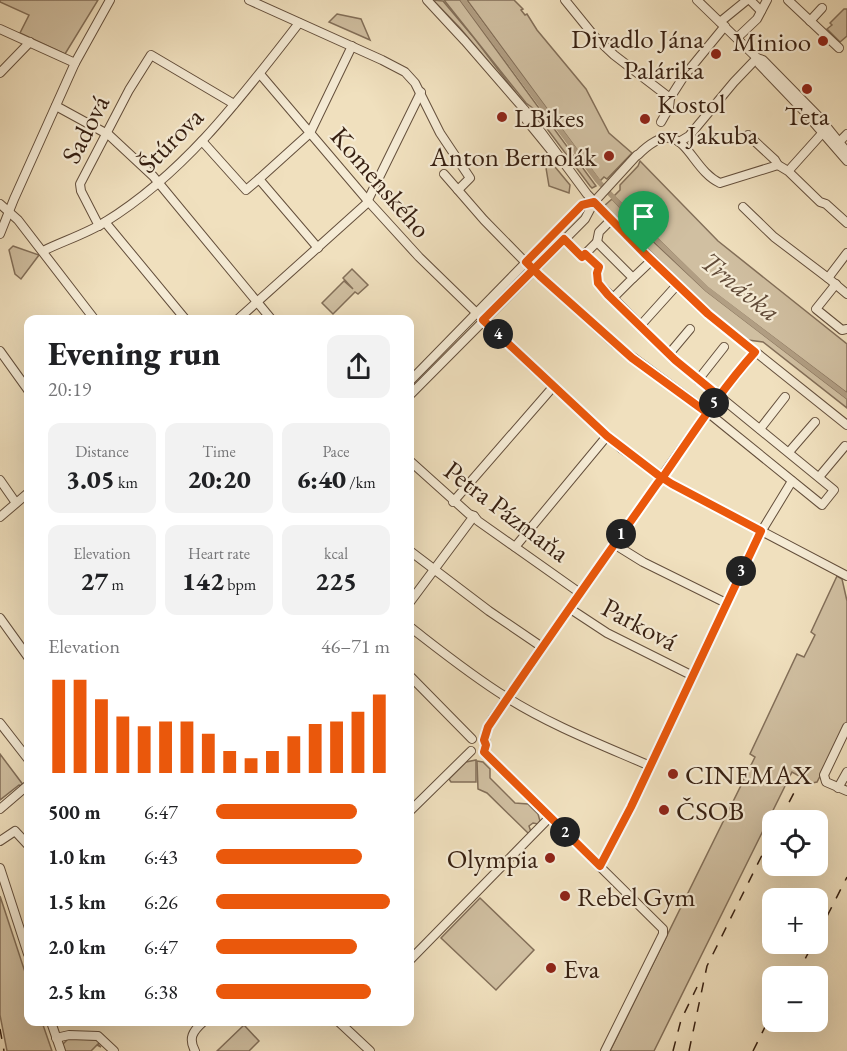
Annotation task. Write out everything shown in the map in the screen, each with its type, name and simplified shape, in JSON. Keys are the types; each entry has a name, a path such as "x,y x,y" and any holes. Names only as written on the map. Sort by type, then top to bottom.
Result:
{"street":[{"path":"0,234 75,63 110,0"},
{"path":"249,0 405,72 421,92 440,133 470,178 458,190"},
{"path":"427,0 471,47 505,89 548,149 594,202 651,261 708,314 847,425"},
{"path":"565,0 594,37 670,98"},
{"path":"697,0 721,27 737,38 757,58 759,64 784,80 806,102 847,161"},
{"path":"661,122 669,108 670,98 721,27 749,0 761,11"},
{"path":"785,1 795,12 817,23 839,48"},
{"path":"737,38 757,19 769,3"},
{"path":"817,23 822,8"},
{"name":"Štúrova","path":"43,251 102,224 159,183 202,141 260,74 299,22"},
{"path":"0,29 75,63"},
{"path":"0,73 30,42"},
{"path":"202,141 246,190 310,133 352,46"},
{"name":"Sadová","path":"102,224 80,188 129,90 151,55 234,104"},
{"path":"679,142 689,136 757,58"},
{"name":"Komenského","path":"260,74 419,257 607,436 662,478 847,576"},
{"path":"784,80 785,96 806,102"},
{"path":"242,315 368,201 421,92"},
{"path":"56,106 106,134 127,151 159,183 268,315"},
{"path":"790,168 825,129"},
{"path":"837,144 847,134"},
{"path":"748,135 778,165 847,223"},
{"path":"414,391 586,217 594,202 652,141 668,138 679,142 713,179 720,183 778,165"},
{"path":"837,144 847,152"},
{"path":"444,174 533,270 632,358 706,412 822,505 834,490 698,380 598,283 599,267 611,256"},
{"path":"259,180 318,248"},
{"path":"414,377 582,205 594,202"},
{"path":"0,204 43,251 91,315"},
{"path":"743,207 774,237 847,294"},
{"path":"586,217 594,215 609,218"},
{"path":"564,239 582,257 597,242 599,232 609,218"},
{"path":"102,224 182,315"},
{"path":"597,242 633,278"},
{"path":"828,278 847,253"},
{"path":"585,254 599,267"},
{"path":"612,299 651,261"},
{"path":"640,326 677,285"},
{"path":"836,285 816,309 842,330 847,329"},
{"path":"669,354 690,329"},
{"path":"698,380 724,347"},
{"path":"0,351 24,384"},
{"path":"484,752 486,747 484,740 488,727 507,698 706,412 755,352"},
{"path":"453,502 553,387"},
{"path":"760,429 785,397"},
{"path":"789,452 815,422"},
{"path":"515,547 607,436"},
{"path":"819,477 845,446"},
{"name":"Petra Pázmaňa","path":"414,465 453,502 580,593"},
{"path":"0,480 16,503"},
{"path":"600,866 761,531 792,481"},
{"path":"0,516 24,496"},
{"path":"414,597 474,516"},
{"path":"614,544 643,562 726,603"},
{"path":"414,554 542,647"},
{"name":"Parková","path":"569,608 607,633 691,675"},
{"path":"0,618 24,651"},
{"path":"414,630 460,666 507,698 547,720 650,766"},
{"path":"414,680 472,740"},
{"path":"0,723 24,754"},
{"path":"847,727 824,775 826,782 847,791"},
{"path":"471,751 472,740 478,737 484,740"},
{"path":"471,751 477,754 484,752"},
{"path":"414,807 471,751"},
{"path":"484,752 663,929 663,934 605,1051"},
{"path":"838,788 847,772"},
{"path":"0,809 24,788"},
{"path":"414,956 550,817"},
{"path":"0,841 15,831 24,841"},
{"path":"0,867 24,942"},
{"path":"52,1026 61,1051"},
{"path":"195,1051 191,1038 199,1026"},
{"path":"347,1026 370,1051"},
{"path":"56,1038 69,1035 98,1036 114,1051"}],"shaded area":[{"path":"0,0 98,0 65,54 20,33 29,15"},
{"path":"433,0 443,1 525,105 460,28"},
{"path":"444,0 460,0 596,186 592,188 590,186 534,109 526,103"},
{"path":"467,0 514,0 586,89 609,133 632,153 607,179 604,177 600,181"},
{"path":"844,9 847,9 847,36 840,42 827,29"},
{"path":"337,14 361,19 370,40 329,22"},
{"path":"544,156 570,185 569,193 549,186"},
{"path":"640,161 718,241 847,344 847,393 707,287 614,196"},
{"path":"612,199 641,230 706,291 847,399 847,408 763,342 748,340 705,305 604,206"},
{"path":"13,246 39,255 21,279 15,274 9,250"},
{"path":"352,269 368,285 358,294 355,292 333,314 322,303 344,281 353,289 343,278"},
{"path":"837,576 842,579 847,601 847,724 817,782 812,783 792,772 773,810 762,810 762,833 654,1051 610,1051 755,757 750,754 797,654 804,657 815,635 811,632"},
{"path":"0,754 24,786 19,785 0,800"},
{"path":"476,760 476,782 451,782 449,779 466,762"},
{"path":"477,761 483,762 490,769 490,778 515,803 528,804 538,814 540,821 538,824 533,823 529,826 531,832 529,834 487,793 478,789"},
{"path":"0,896 24,969 24,1026 43,1026 52,1051 7,1051 0,1015"},
{"path":"480,898 534,950 496,990 441,938"},
{"path":"243,1026 259,1041 249,1051 217,1051"},
{"path":"69,1038 97,1040 101,1047 97,1045 91,1051 63,1051 63,1044"}],"waterway":[{"name":"Trnávka","path":"463,0 597,180 629,214 707,289 847,396"}],"railway":[{"path":"785,810 801,779"},
{"path":"689,1051 707,966 762,855"},
{"path":"828,914 847,877"},
{"path":"801,966 808,954"},
{"path":"673,1051 681,1020 697,987"},
{"path":"0,1029 4,1051"},
{"path":"753,1051 762,1032"}],"place":[{"name":"Minioo","path":"823,41"},
{"name":"Divadlo Jána Palárika","path":"716,54"},
{"name":"Teta","path":"807,89"},
{"name":"LBikes","path":"502,117"},
{"name":"Kostol sv. Jakuba","path":"645,119"},
{"name":"Anton Bernolák","path":"609,156"},
{"name":"CINEMAX","path":"673,774"},
{"name":"ČSOB","path":"664,810"},
{"name":"Olympia","path":"550,858"},
{"name":"Rebel Gym","path":"565,896"},
{"name":"Eva","path":"551,968"}],"route":[{"path":"644,253 594,202 582,205 526,262 533,270 615,344 706,412 719,396 675,360 608,295 598,283 599,267 585,254 582,257 564,239 533,270 530,273 483,320 622,449 662,478 672,484 761,531 691,675 631,807 600,866 484,752 486,745 484,740 486,730 569,608 616,541 657,484 662,478 665,474 706,412 755,352 708,314 644,253"}]}
